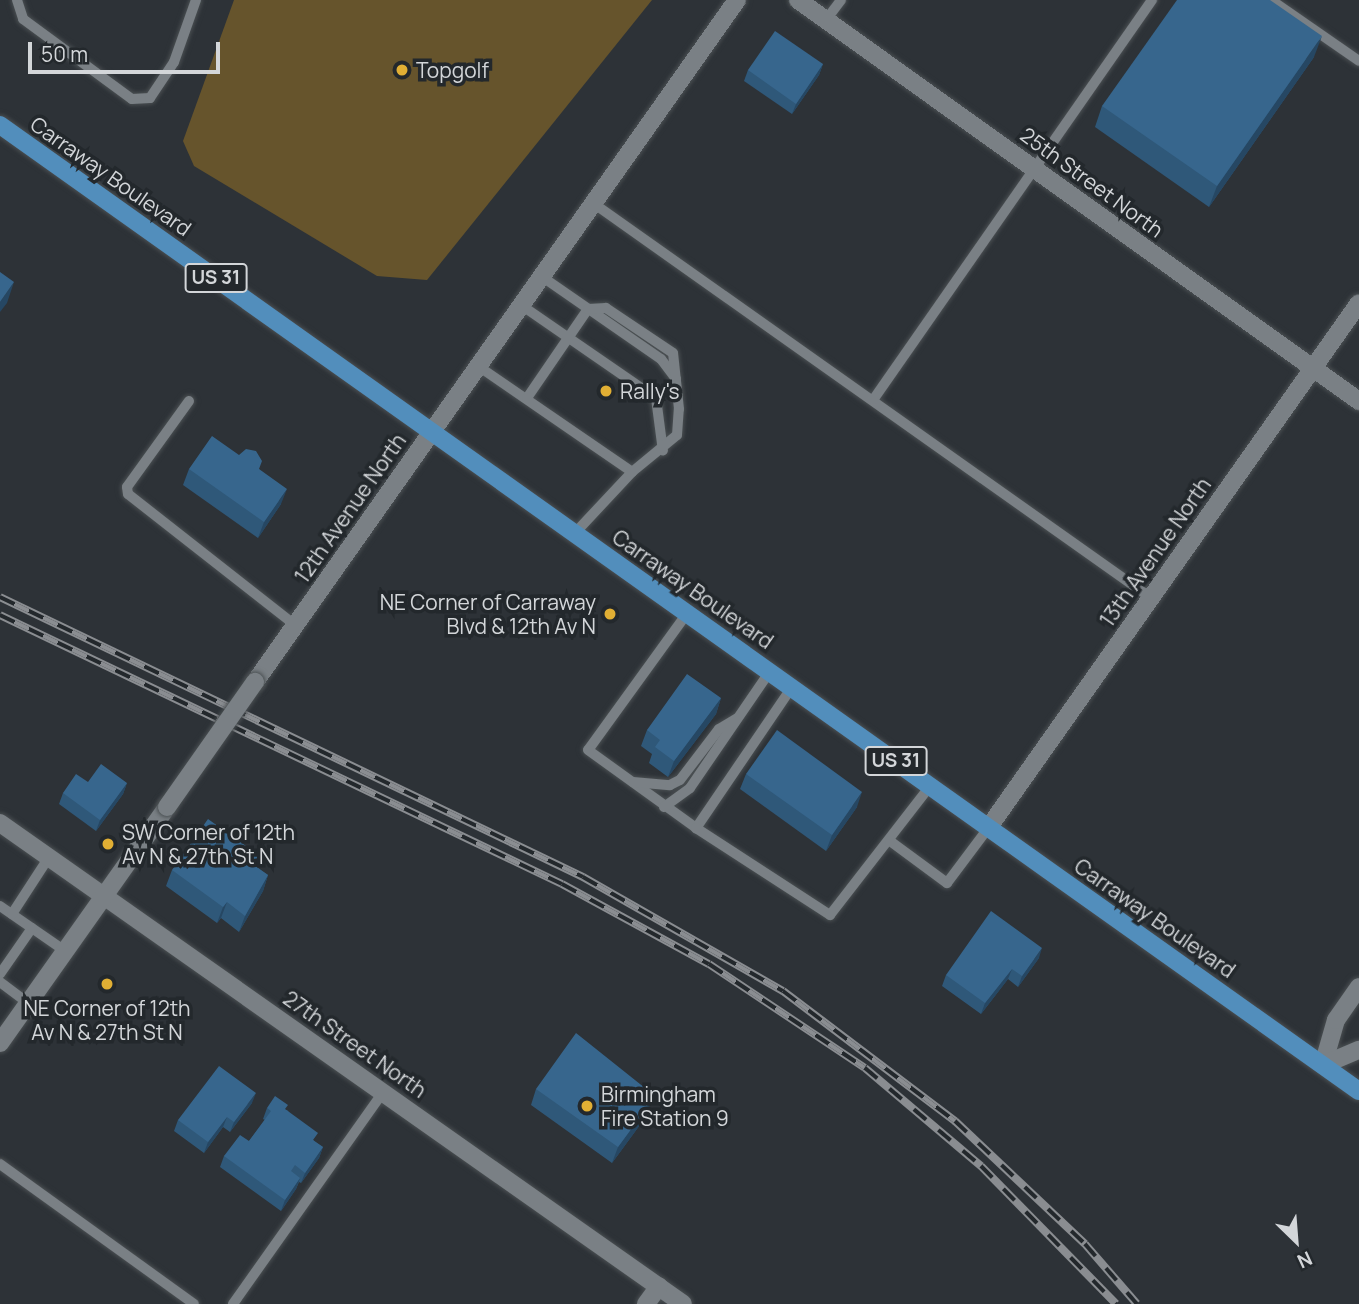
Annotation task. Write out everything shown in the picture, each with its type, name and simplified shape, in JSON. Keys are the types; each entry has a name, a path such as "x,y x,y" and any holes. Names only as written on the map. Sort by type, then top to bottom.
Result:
{"main road":[{"name":"Carraway Boulevard","path":"0,125 1359,1091"}],"street":[{"name":"12th Avenue North","path":"0,1043 737,0"},
{"name":"25th Street North","path":"798,0 1359,401"},
{"name":"13th Avenue North","path":"989,827 1359,303"},
{"name":"27th Street North","path":"0,822 683,1304"},
{"path":"1323,1065 1336,1020 1359,987"},
{"path":"1323,1065 1359,1050"},
{"path":"646,1304 659,1286"}],"lane":[{"path":"17,0 23,19 132,99 150,98 174,62 196,0"},
{"path":"826,20 841,0"},
{"path":"873,400 1152,0"},
{"path":"1271,0 1359,61"},
{"path":"593,203 1151,598"},
{"path":"541,276 661,359 678,381 677,435 663,451 632,472 575,533"},
{"path":"521,305 656,398 663,451"},
{"path":"527,398 588,309"},
{"path":"478,366 632,472"},
{"path":"188,401 127,487 128,494 295,625"},
{"path":"688,612 588,750 664,807 830,915 930,786"},
{"path":"664,807 690,788 770,671"},
{"path":"696,828 792,687"},
{"path":"633,782 670,785 680,780 719,729 741,716"},
{"path":"890,841 947,883 989,827"},
{"path":"12,914 49,857"},
{"path":"0,906 65,951"},
{"path":"0,974 32,928"},
{"path":"0,982 28,1003"},
{"path":"233,1304 383,1092"},
{"path":"0,1164 194,1304"}],"shaded area":[{"name":"Topgolf","path":"234,0 652,0 427,280 377,276 194,166 183,141"}],"building":[{"path":"1177,0 1270,0 1322,36 1217,186 1102,106"},
{"path":"775,31 823,64 796,104 748,70"},
{"path":"0,272 14,282 0,302"},
{"path":"212,436 239,455 246,449 256,451 262,461 259,469 287,489 264,522 189,469"},
{"path":"687,674 721,698 674,761 655,747 660,740 647,730"},
{"path":"777,730 862,792 832,835 746,774"},
{"path":"101,764 127,783 100,820 63,793 76,774 88,782"},
{"path":"208,819 260,856 254,865 268,875 245,916 227,902 223,907 172,870"},
{"path":"991,911 1042,948 1022,976 1012,969 985,1003 946,975"},
{"name":"Birmingham Fire Station 9","path":"576,1033 650,1092 646,1098 651,1102 618,1147 536,1089"},
{"path":"219,1066 256,1093 234,1122 227,1117 208,1142 178,1120"},
{"path":"275,1096 288,1105 285,1109 318,1133 313,1140 323,1147 305,1173 295,1165 291,1171 300,1178 285,1200 224,1156 240,1135 249,1141 271,1111 267,1108"}],"railway":[{"path":"0,597 583,877 783,991 955,1121 1085,1244 1137,1304"},
{"path":"0,615 562,884 709,964 865,1068 981,1166 1116,1304"}],"place":[{"name":"Topgolf","path":"402,70"},
{"name":"Rally's","path":"606,391"},
{"name":"NE Corner of Carraway Blvd & 12th Av N","path":"610,614"},
{"name":"SW Corner of 12th Av N & 27th St N","path":"108,844"},
{"name":"NE Corner of 12th Av N & 27th St N","path":"107,984"},
{"name":"Birmingham Fire Station 9","path":"587,1106"}]}
